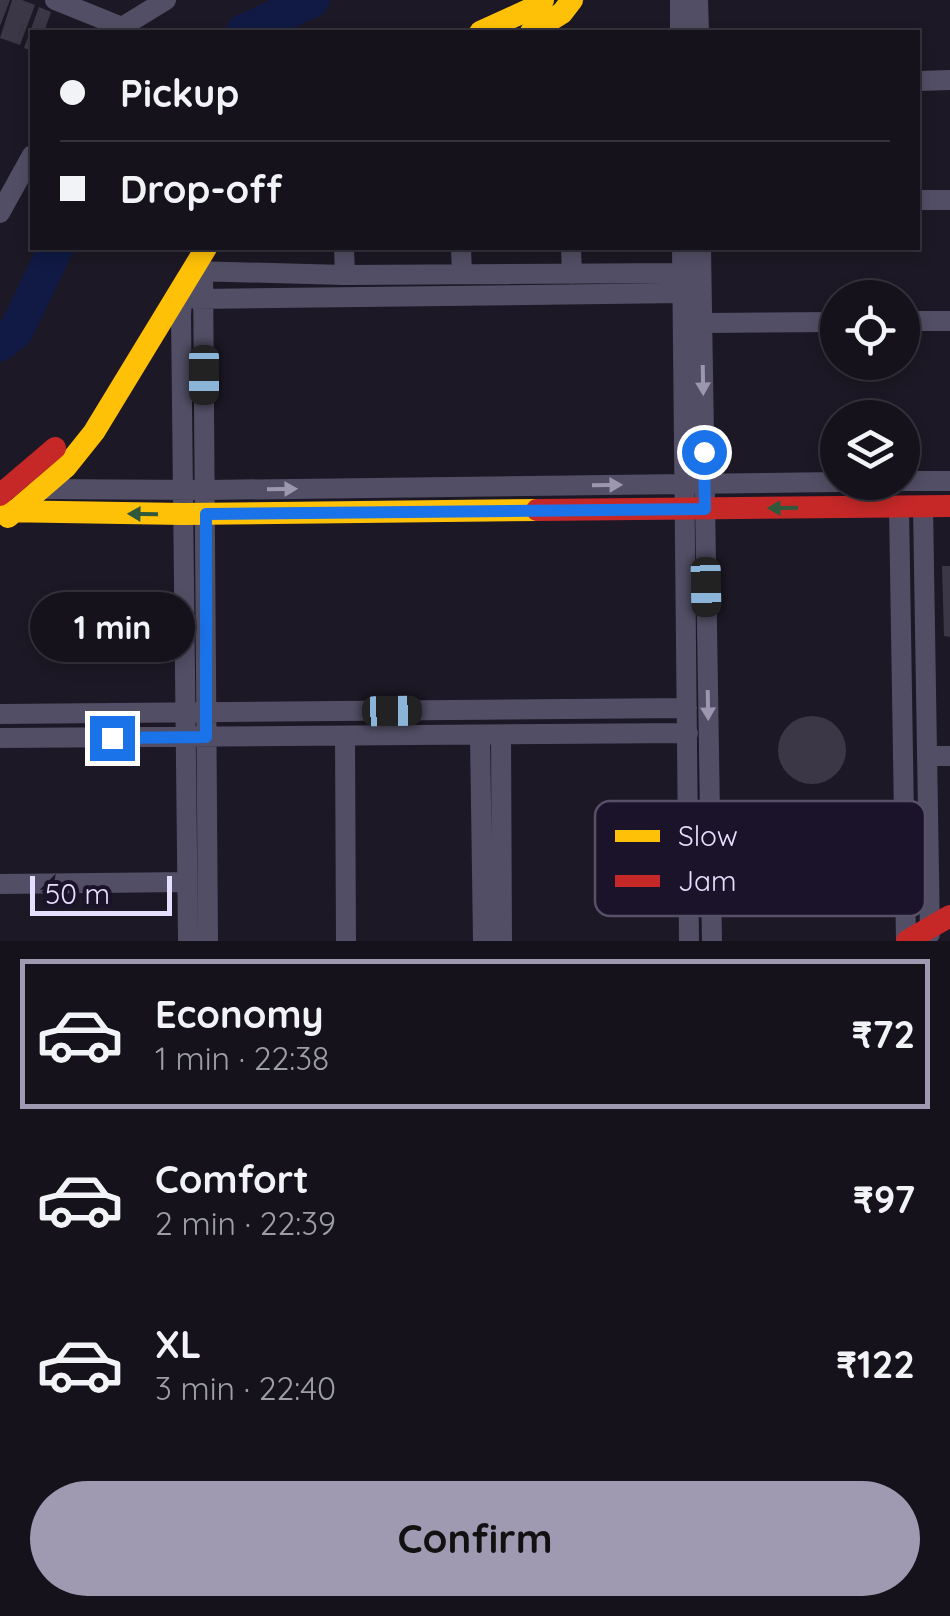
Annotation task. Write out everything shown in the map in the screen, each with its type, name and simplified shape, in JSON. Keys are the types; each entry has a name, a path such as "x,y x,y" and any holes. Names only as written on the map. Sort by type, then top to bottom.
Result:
{"street":[{"path":"55,0 120,30 166,0"},
{"path":"680,0 680,30"},
{"path":"698,0 698,30"},
{"path":"484,30 537,6 560,11"},
{"path":"534,30 560,11"},
{"path":"920,81 950,80"},
{"path":"0,213 30,160"},
{"path":"920,200 950,200"},
{"path":"5,505 78,421 187,250"},
{"path":"5,505 40,489 66,467 94,432 197,272 205,250"},
{"path":"344,250 345,275"},
{"path":"462,250 462,274"},
{"path":"571,250 572,274"},
{"path":"682,250 695,484"},
{"path":"702,250 695,509 706,801"},
{"path":"197,272 572,274 683,283"},
{"path":"197,272 204,299 205,490 195,514 185,713 196,737 208,941"},
{"path":"179,300 683,283"},
{"path":"179,300 183,490 195,514 207,713 196,737 187,882 188,941"},
{"path":"920,322 950,321"},
{"path":"702,324 820,322"},
{"path":"920,481 950,481"},
{"path":"40,489 820,482"},
{"path":"5,505 195,514 950,506"},
{"path":"899,506 904,801"},
{"path":"906,916 906,941 942,933 928,780 923,506"},
{"path":"688,801 687,708 695,509"},
{"path":"0,714 687,708"},
{"path":"0,738 688,733"},
{"path":"483,941 490,734"},
{"path":"490,734 502,941"},
{"path":"345,736 346,941"},
{"path":"928,756 950,756"},
{"path":"928,780 950,780"},
{"path":"0,884 187,882"},
{"path":"689,916 689,941"},
{"path":"711,916 712,941"}],"building":[{"path":"0,0 10,0 0,26"},
{"path":"12,0 35,5 20,45 0,38"},
{"path":"39,7 51,12 45,30 31,30"},
{"path":"942,566 950,566 950,637 944,636"},
{"path":"812,716 825,718 836,726 844,737 844,763 836,774 825,782 812,784 799,782 788,774 780,763 778,750 780,737 788,726 799,718"}],"waterway":[{"path":"247,30 312,0"},
{"path":"0,344 16,331 55,250"}],"traffic: slow":[{"path":"484,30 543,0"},
{"path":"534,30 562,13 572,0"},
{"path":"8,517 66,467 94,432 205,250"},
{"path":"0,511 183,514 537,510"}],"traffic: jam":[{"path":"0,495 55,448"},
{"path":"537,510 950,506"},
{"path":"907,941 950,916"}],"route":[{"path":"112,738 206,737 206,514 705,509 704,452"}]}
